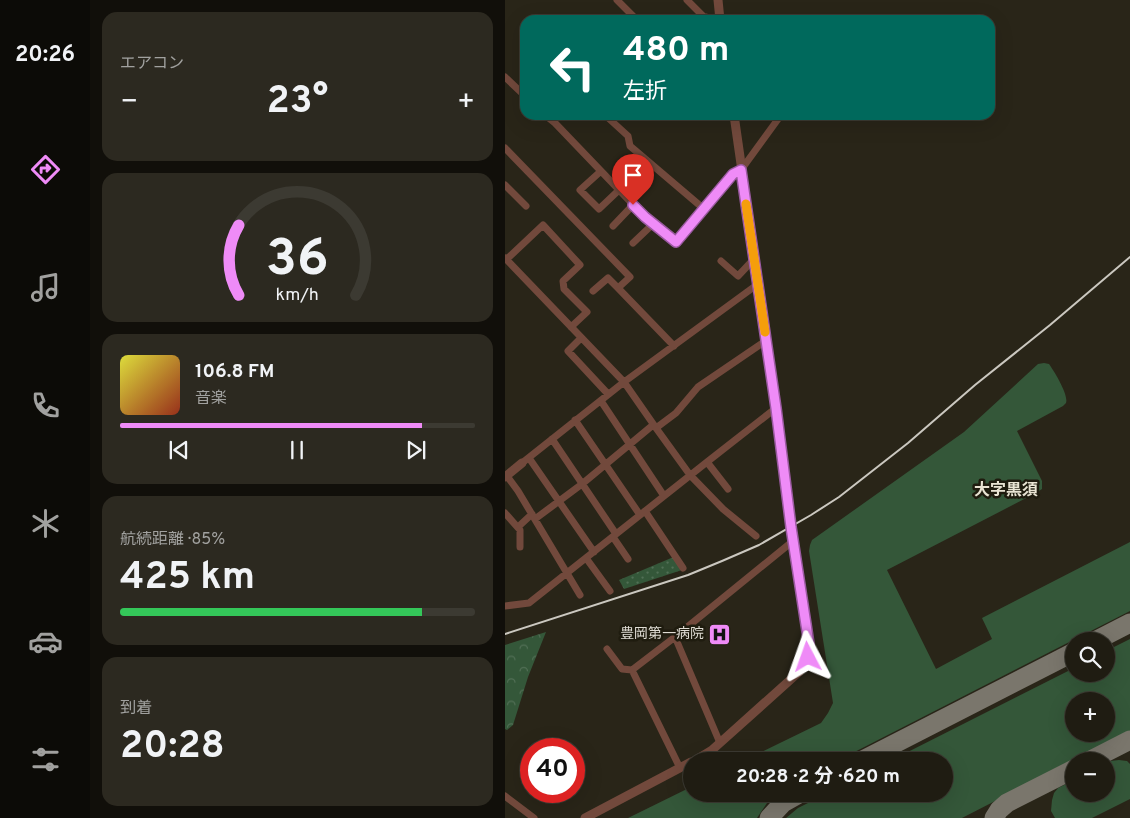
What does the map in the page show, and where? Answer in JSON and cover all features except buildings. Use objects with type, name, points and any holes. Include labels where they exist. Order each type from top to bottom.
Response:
[{"type":"street","points":[[617,0],[630,15]]},
{"type":"street","points":[[687,0],[702,15]]},
{"type":"street","points":[[718,0],[720,15]]},
{"type":"street","points":[[505,77],[520,91]]},
{"type":"street","points":[[551,120],[633,205],[676,242],[733,174],[741,170],[777,120]]},
{"type":"street","points":[[610,120],[627,136],[630,146],[704,209]]},
{"type":"street","points":[[709,752],[806,665],[809,644],[735,120]]},
{"type":"street","points":[[505,148],[630,277],[618,288]]},
{"type":"street","points":[[601,171],[580,190],[599,209],[619,190]]},
{"type":"street","points":[[505,185],[526,206]]},
{"type":"street","points":[[613,226],[633,205]]},
{"type":"street","points":[[571,327],[587,312],[564,289],[563,281],[580,265],[543,224],[506,258],[581,338],[624,382],[690,475],[723,509],[756,536]]},
{"type":"street","points":[[633,244],[653,224]]},
{"type":"street","points":[[721,261],[738,276],[755,259]]},
{"type":"street","points":[[593,292],[608,278],[674,346]]},
{"type":"street","points":[[580,595],[519,491],[506,476],[624,382],[758,284]]},
{"type":"street","points":[[581,338],[568,351],[609,394]]},
{"type":"street","points":[[518,527],[559,502],[630,445],[676,413],[698,387],[767,340]]},
{"type":"street","points":[[601,401],[664,496]]},
{"type":"street","points":[[505,606],[529,603],[776,408]]},
{"type":"street","points":[[575,420],[683,568]]},
{"type":"street","points":[[552,439],[628,559]]},
{"type":"street","points":[[525,461],[559,502],[594,552]]},
{"type":"street","points":[[707,462],[728,489]]},
{"type":"street","points":[[505,513],[520,530],[519,547]]},
{"type":"street","points":[[607,649],[622,669],[632,670],[793,541]]},
{"type":"street","points":[[586,558],[609,591]]},
{"type":"street","points":[[675,637],[720,743]]},
{"type":"street","points":[[632,670],[680,768]]},
{"type":"street","points":[[585,818],[683,766]]},
{"type":"street","points":[[505,796],[534,818]]},
{"type":"green space","points":[[1038,364],[1049,364],[1063,389],[1066,399],[1066,403],[1063,406],[1017,431],[1042,481],[1042,489],[887,570],[936,669],[992,639],[982,618],[1130,542],[1130,611],[1089,632],[1065,632],[1065,644],[855,752],[761,752],[821,723],[833,703],[809,551],[812,540],[964,432]]},
{"type":"green space","points":[[676,556],[685,569],[624,589],[619,580]]},
{"type":"green space","points":[[546,632],[528,677],[513,725],[507,730],[505,729],[505,645]]},
{"type":"green space","points":[[1130,639],[1129,732],[1115,739],[1115,692],[1065,692],[1065,742],[1110,742],[1090,752],[1065,752],[1065,765],[962,818],[786,818],[798,808],[810,802],[953,802],[953,752],[908,752],[1065,673],[1065,682],[1115,682],[1115,646]]},
{"type":"green space","points":[[1115,760],[1127,761],[1130,764],[1130,799],[1092,818],[1055,818],[1051,811],[1054,793],[1058,788],[1065,784],[1065,802],[1115,802]]},
{"type":"green space","points":[[683,791],[683,802],[768,802],[757,818],[628,818]]},
{"type":"taxiway","points":[[1112,632],[1130,623]]},
{"type":"taxiway","points":[[879,752],[1065,657]]},
{"type":"taxiway","points":[[1107,752],[1130,740]]},
{"type":"taxiway","points":[[994,818],[1007,803],[1065,774]]},
{"type":"taxiway","points":[[769,818],[785,802]]},
{"type":"railway","points":[[505,634],[688,575],[759,545],[811,515],[839,497],[908,443],[1130,257]]},
{"type":"slow traffic","points":[[746,204],[765,332]]},
{"type":"place","name":"豊岡第一病院","points":[[720,634]]},
{"type":"district","name":"大字黒須","points":[[1006,491]]},
{"type":"route","points":[[633,205],[676,242],[733,174],[741,170],[767,340],[791,527],[809,644],[808,657]]}]
